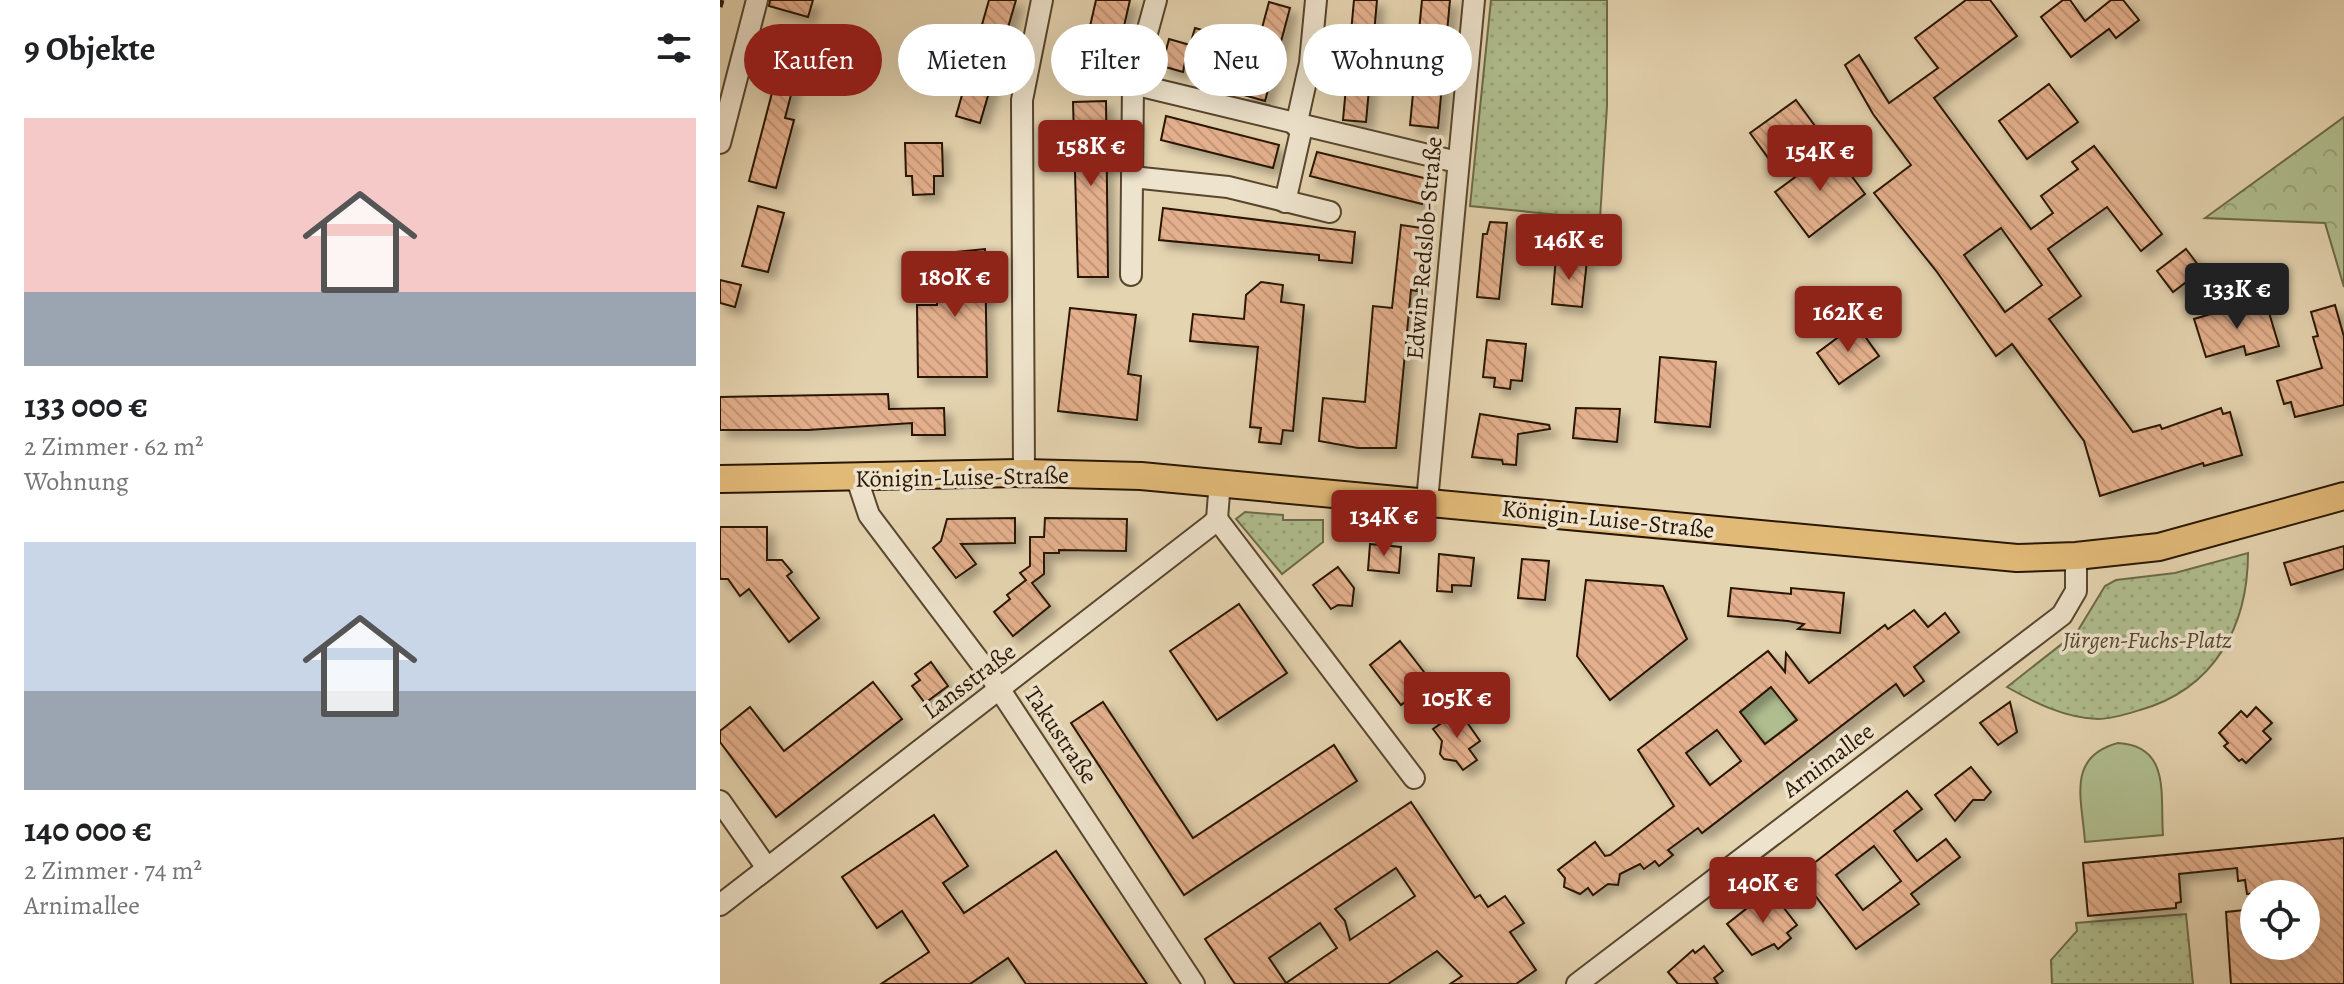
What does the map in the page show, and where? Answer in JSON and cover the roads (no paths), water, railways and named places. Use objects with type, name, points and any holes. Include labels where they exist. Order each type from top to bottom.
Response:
[{"type":"main road","name":"Königin-Luise-Straße","points":[[720,479],[857,479],[1024,473],[1220,481],[1957,553],[2076,556],[2171,545],[2344,496]]},
{"type":"street","points":[[720,143],[757,0]]},
{"type":"street","points":[[1024,473],[1022,100],[1042,0]]},
{"type":"street","points":[[1149,24],[1156,0]]},
{"type":"street","points":[[1285,202],[1310,63],[1316,0]]},
{"type":"street","name":"Edwin-Redslob-Straße","points":[[1427,501],[1474,0]]},
{"type":"street","points":[[1168,93],[1299,127],[1457,162]]},
{"type":"street","points":[[1131,275],[1133,96]]},
{"type":"street","points":[[1132,177],[1228,187],[1330,212]]},
{"type":"street","name":"Takustraße","points":[[857,479],[869,515],[1000,690],[1194,984]]},
{"type":"street","points":[[1220,481],[1217,519],[1414,778]]},
{"type":"street","name":"Lansstraße","points":[[720,905],[1217,519]]},
{"type":"street","name":"Arnimallee","points":[[1577,984],[2062,615],[2076,591],[2076,556]]},
{"type":"street","points":[[720,801],[767,868]]},
{"type":"railway","points":[[720,7],[722,0]]},
{"type":"park label","name":"Jürgen-Fuchs-Platz","points":[[2147,640]]}]
